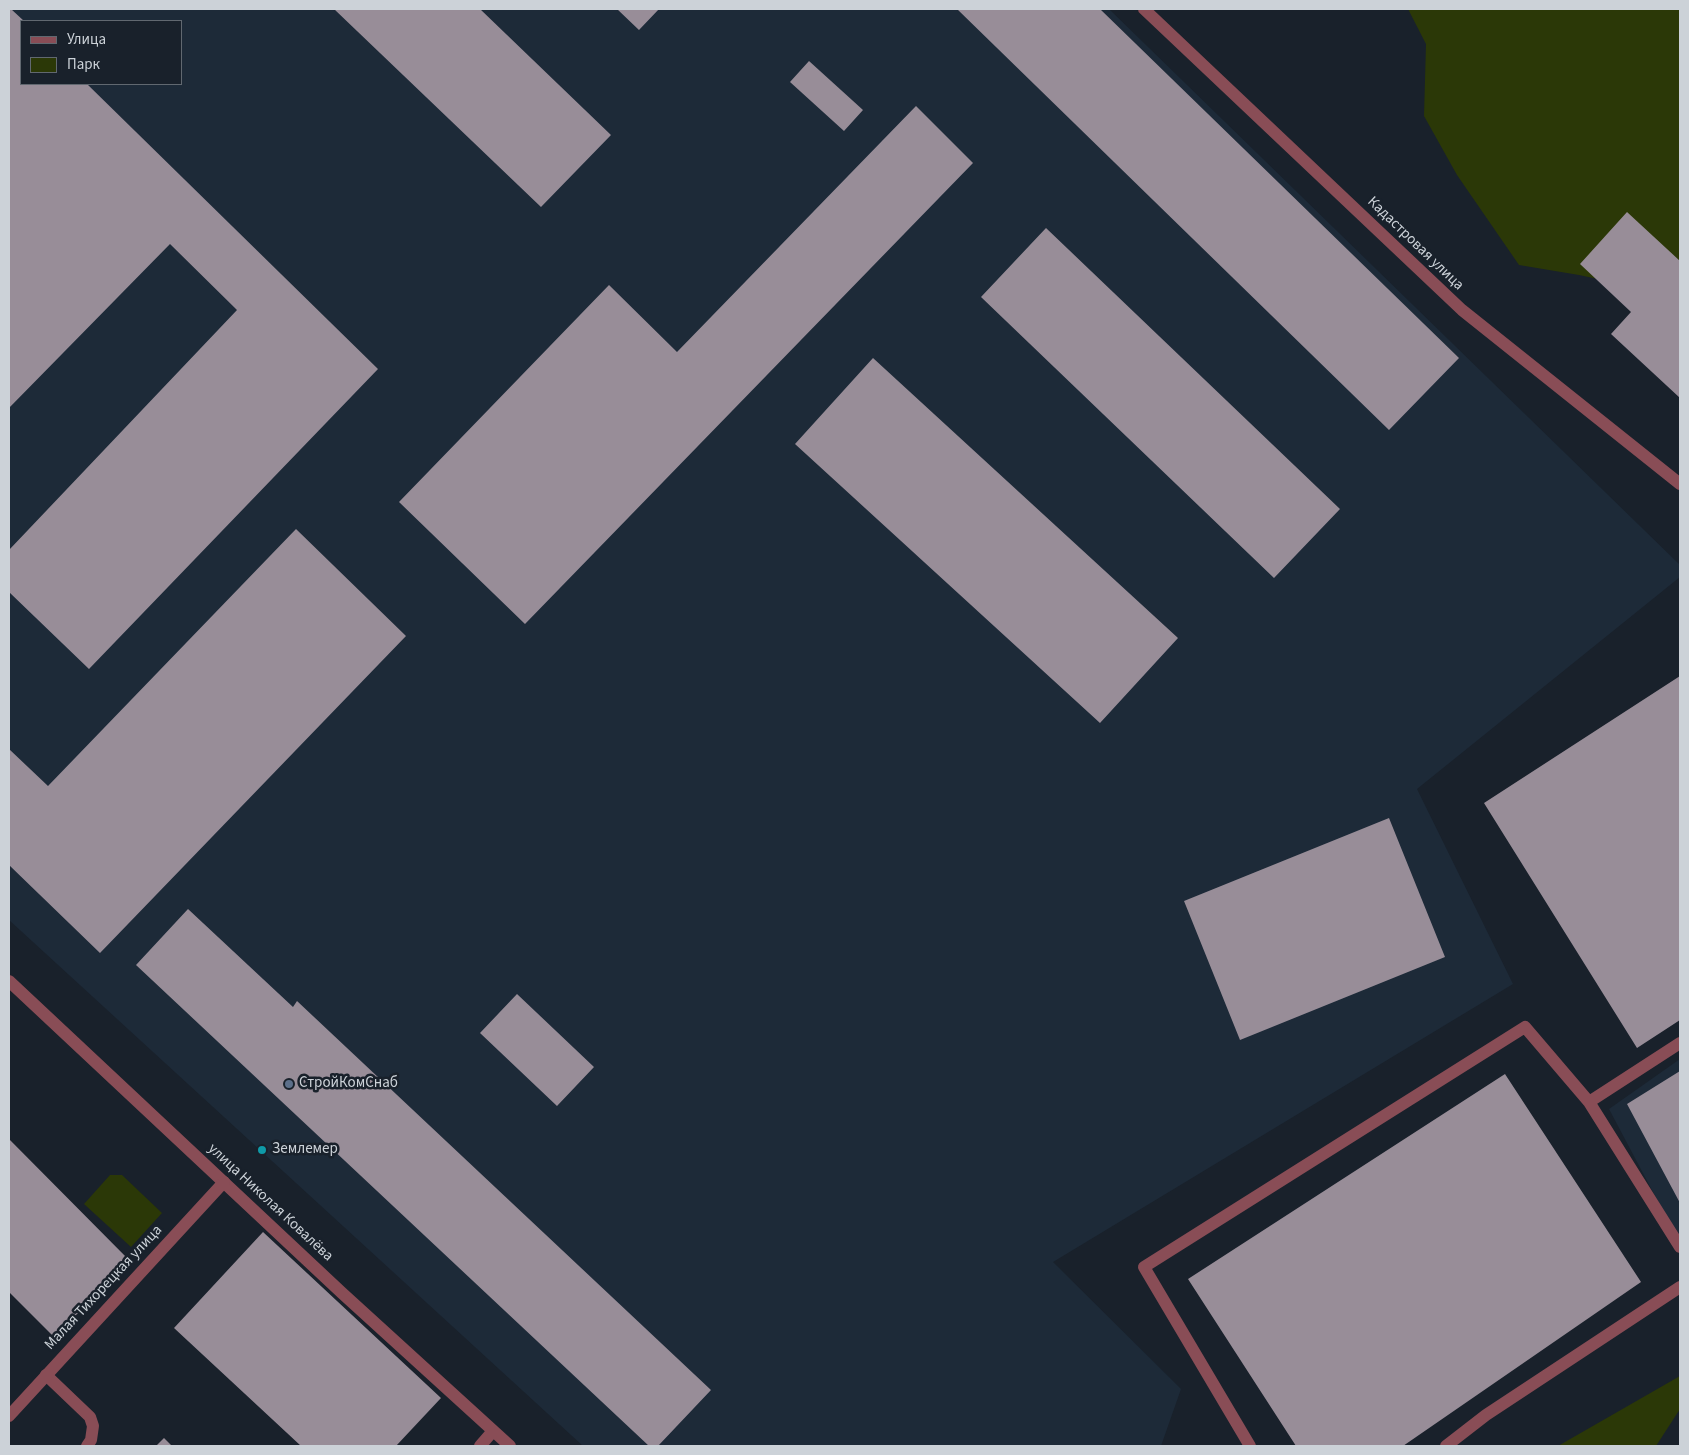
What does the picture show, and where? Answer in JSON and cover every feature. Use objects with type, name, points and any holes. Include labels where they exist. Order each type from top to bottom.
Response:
[{"type":"street","name":"Кадастровая улица","points":[[1144,9],[1462,310],[1680,484]]},
{"type":"street","name":"улица Николая Ковалёва","points":[[9,981],[510,1446]]},
{"type":"street","points":[[1250,1446],[1144,1267],[1525,1027],[1589,1102],[1679,1241]]},
{"type":"street","points":[[1589,1102],[1680,1043]]},
{"type":"street","name":"Малая Тихорецкая улица","points":[[9,1416],[224,1182]]},
{"type":"street","points":[[1446,1446],[1486,1415],[1680,1286]]},
{"type":"street","points":[[46,1375],[90,1417],[93,1426],[91,1440],[87,1446]]},
{"type":"street","points":[[480,1446],[493,1431]]},
{"type":"shaded area","points":[[9,9],[1109,9],[1680,565],[1680,577],[1417,789],[1513,984],[1053,1262],[1181,1389],[1161,1446],[583,1446],[9,920]]},
{"type":"shaded area","points":[[1680,1059],[1680,1243],[1609,1109]]},
{"type":"green space","points":[[1408,9],[1680,9],[1680,283],[1645,289],[1519,265],[1457,175],[1424,116],[1426,44]]},
{"type":"green space","points":[[110,1175],[122,1175],[162,1213],[131,1247],[84,1204]]},
{"type":"green space","points":[[1680,1376],[1680,1409],[1656,1446],[1558,1446]]},
{"type":"building","points":[[9,9],[11,9],[23,20],[20,20],[20,85],[88,85],[378,369],[89,669],[9,592],[9,550],[237,310],[170,244],[9,408]]},
{"type":"building","points":[[334,9],[480,9],[611,135],[541,207]]},
{"type":"building","points":[[617,9],[659,9],[639,30]]},
{"type":"building","points":[[957,9],[1100,9],[1459,358],[1389,430]]},
{"type":"building","points":[[809,61],[863,110],[844,131],[790,82]]},
{"type":"building","points":[[916,106],[973,163],[525,624],[399,502],[609,285],[677,352]]},
{"type":"building","points":[[1627,212],[1680,261],[1680,398],[1611,334],[1631,312],[1580,264]]},
{"type":"building","points":[[1046,228],[1340,509],[1274,578],[981,297]]},
{"type":"building","points":[[873,358],[1178,638],[1100,723],[795,444]]},
{"type":"building","points":[[296,529],[406,636],[100,953],[9,865],[9,749],[48,786]]},
{"type":"building","points":[[1680,676],[1680,1020],[1637,1048],[1484,803]]},
{"type":"building","points":[[1389,818],[1445,957],[1240,1040],[1184,901]]},
{"type":"building","points":[[188,909],[293,1007],[297,1001],[711,1390],[658,1446],[649,1446],[136,965]]},
{"type":"building","points":[[517,994],[594,1067],[557,1106],[480,1033]]},
{"type":"building","points":[[1680,1071],[1680,1203],[1627,1104]]},
{"type":"building","points":[[1505,1074],[1641,1282],[1403,1446],[1296,1446],[1188,1279]]},
{"type":"building","points":[[9,1139],[130,1261],[54,1337],[9,1292]]},
{"type":"building","points":[[263,1232],[441,1398],[396,1446],[301,1446],[174,1328]]},
{"type":"building","points":[[164,1438],[172,1446],[156,1446]]},
{"type":"place","name":"СтройКомСнаб","points":[[289,1084]]},
{"type":"place","name":"Землемер","points":[[262,1150]]}]
